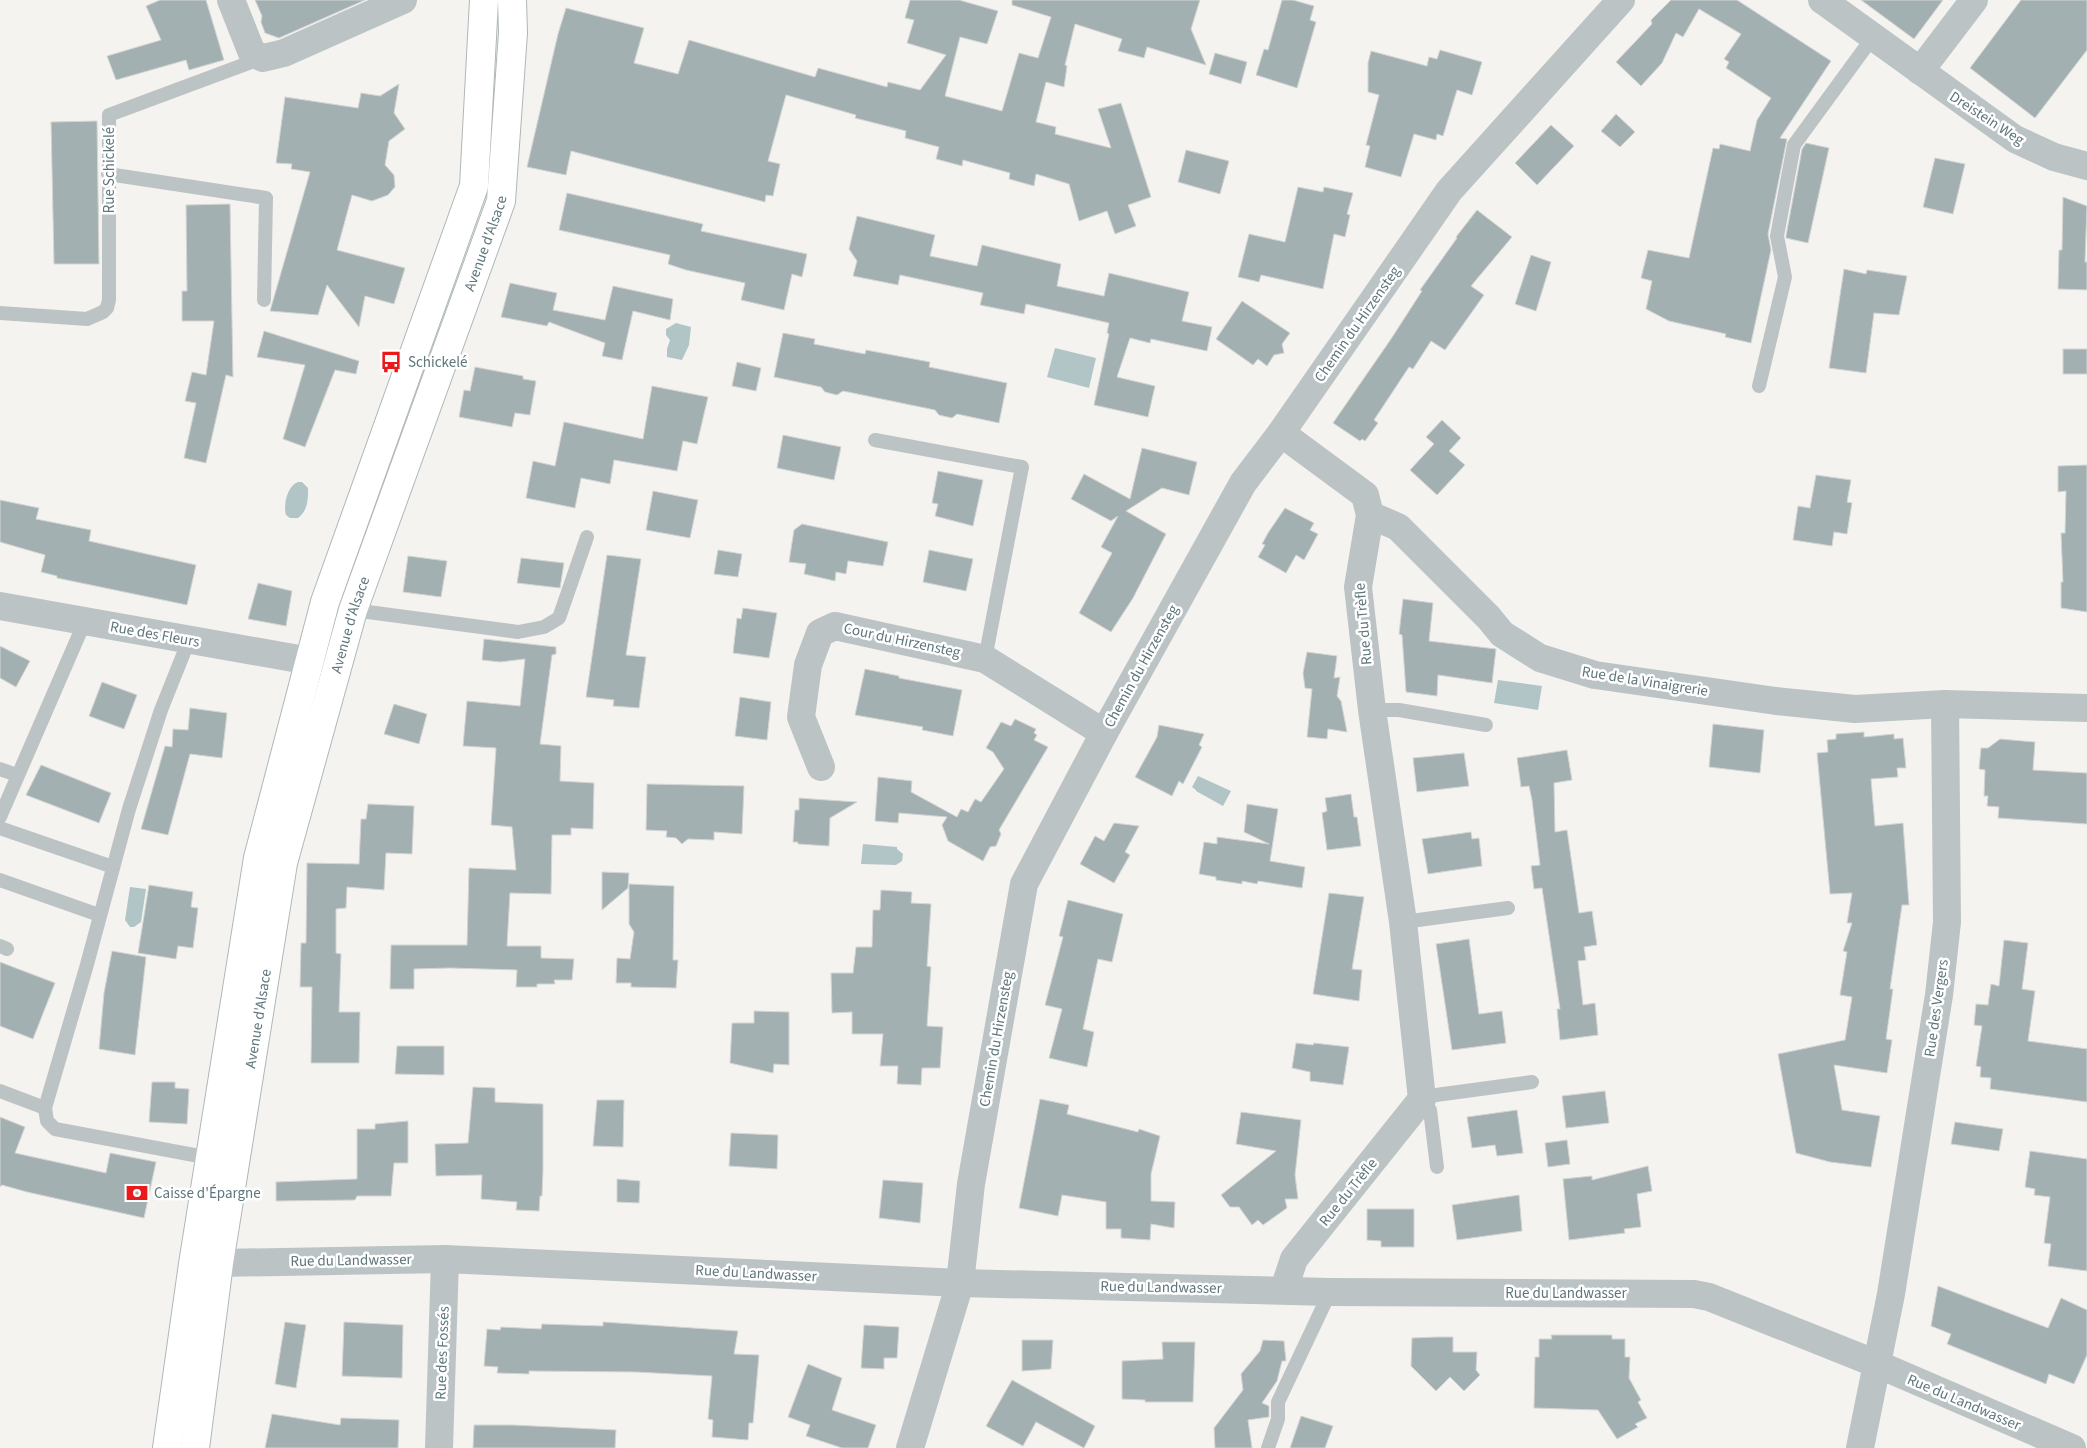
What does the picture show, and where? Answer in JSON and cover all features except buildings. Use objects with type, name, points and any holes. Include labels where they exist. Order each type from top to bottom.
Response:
[{"type":"main road","name":"Avenue d'Alsace","points":[[195,1448],[210,1158],[258,858],[325,602],[474,186],[484,0]]},
{"type":"main road","name":"Avenue d'Alsace","points":[[167,1448],[206,1263],[283,863],[353,610],[501,201],[512,49],[512,0]]},
{"type":"street","points":[[231,0],[252,53],[263,58]]},
{"type":"street","name":"Rue Schickelé","points":[[263,58],[284,53],[403,0]]},
{"type":"street","name":"Chemin du Hirzensteg","points":[[910,1448],[960,1283],[971,1184],[1024,884],[1104,733],[1243,483],[1281,433],[1449,191],[1621,0]]},
{"type":"street","name":"Dreistein Weg","points":[[1822,0],[2015,139],[2054,157],[2087,166]]},
{"type":"street","points":[[1920,71],[1974,0]]},
{"type":"street","points":[[1281,433],[1365,495],[1370,515]]},
{"type":"street","name":"Rue de la Vinaigrerie","points":[[1370,515],[1398,527],[1502,634],[1540,658],[1587,673],[1767,699],[1855,709],[1945,704]]},
{"type":"street","name":"Rue du Trèfle","points":[[1284,1289],[1294,1259],[1422,1099],[1403,922],[1372,710],[1358,587],[1370,515]]},
{"type":"street","name":"Rue des Fleurs","points":[[0,606],[310,661]]},
{"type":"street","name":"Cour du Hirzensteg","points":[[821,767],[801,717],[808,665],[820,633],[835,626],[984,658],[1104,733]]},
{"type":"street","points":[[1945,704],[2087,708]]},
{"type":"street","name":"Rue des Vergers","points":[[1860,1448],[1891,1294],[1942,968],[1947,922],[1945,704]]},
{"type":"street","name":"Rue du Landwasser","points":[[206,1263],[445,1259],[960,1283],[1284,1289],[1330,1292],[1694,1294],[1709,1297],[1876,1364],[2072,1448]]},
{"type":"street","name":"Rue des Fossés","points":[[438,1448],[445,1259]]},
{"type":"lane","points":[[1759,386],[1785,277],[1777,236],[1794,145],[1873,37]]},
{"type":"lane","name":"Rue Schickelé","points":[[0,313],[87,319],[97,316],[107,308],[109,300],[109,115],[263,58]]},
{"type":"lane","points":[[108,174],[266,198],[264,300]]},
{"type":"lane","points":[[876,440],[1022,467],[984,658]]},
{"type":"lane","points":[[353,610],[518,632],[544,627],[559,618],[587,537]]},
{"type":"lane","points":[[0,817],[85,622]]},
{"type":"lane","points":[[188,640],[161,710],[113,867],[45,1108],[47,1121],[55,1129],[210,1158]]},
{"type":"lane","points":[[1372,710],[1399,710],[1486,725]]},
{"type":"lane","points":[[0,769],[17,775]]},
{"type":"lane","points":[[0,828],[113,867]]},
{"type":"lane","points":[[0,880],[100,915]]},
{"type":"lane","points":[[1403,922],[1508,908]]},
{"type":"lane","points":[[1422,1099],[1436,1095],[1532,1082]]},
{"type":"lane","points":[[0,1091],[45,1108]]},
{"type":"lane","name":"Rue du Trèfle","points":[[1422,1099],[1430,1110],[1437,1167]]},
{"type":"lane","points":[[1268,1448],[1278,1419],[1278,1402],[1330,1292]]},
{"type":"shaded area","points":[[676,323],[691,327],[689,345],[682,360],[667,357],[670,340],[666,335],[666,329]]},
{"type":"shaded area","points":[[1055,348],[1096,358],[1089,388],[1047,377]]},
{"type":"shaded area","points":[[298,482],[302,482],[308,488],[307,504],[304,512],[298,518],[290,518],[286,515],[285,511],[286,501],[291,487]]},
{"type":"shaded area","points":[[1498,680],[1542,686],[1538,710],[1494,703]]},
{"type":"shaded area","points":[[1198,776],[1231,791],[1223,806],[1192,787]]},
{"type":"shaded area","points":[[863,844],[897,847],[903,854],[902,861],[896,865],[861,864]]},
{"type":"shaded area","points":[[130,887],[146,889],[141,922],[134,927],[130,927],[125,920]]},
{"type":"place","name":"Schickelé","points":[[391,362]]},
{"type":"place","name":"Caisse d'Épargne","points":[[137,1193]]}]
